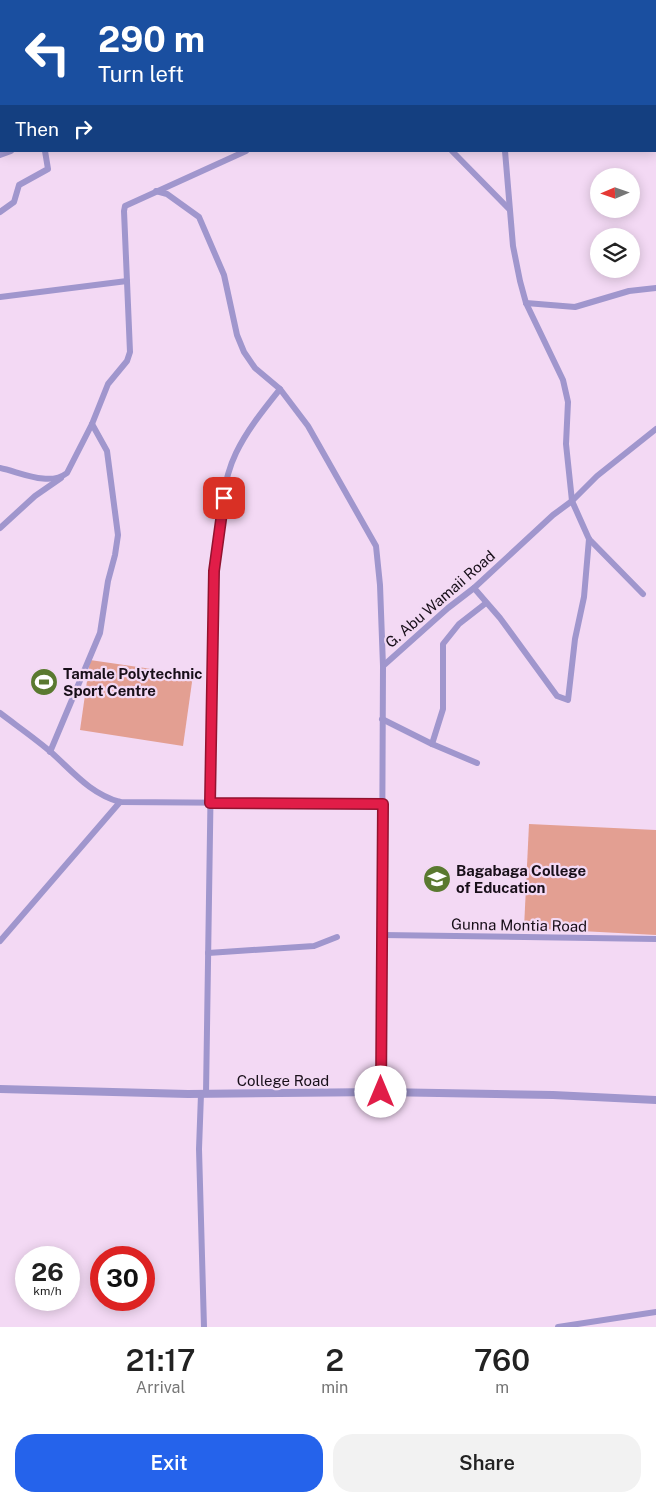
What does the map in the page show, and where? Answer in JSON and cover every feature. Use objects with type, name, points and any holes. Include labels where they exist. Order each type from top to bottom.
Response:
[{"type":"street","points":[[0,212],[14,202],[19,185],[48,169],[45,152]]},
{"type":"street","points":[[0,528],[34,496],[67,473],[92,424],[108,384],[127,361],[130,352],[125,206],[244,152]]},
{"type":"street","points":[[453,152],[509,209]]},
{"type":"street","points":[[505,152],[513,246],[526,303],[563,380],[568,402],[566,444],[572,501],[588,539],[643,594]]},
{"type":"street","points":[[156,191],[167,194],[199,217],[224,274],[238,335],[244,352],[255,368],[280,389],[308,426],[376,546],[380,585],[383,666]]},
{"type":"street","points":[[0,297],[128,280]]},
{"type":"street","points":[[526,303],[575,307],[628,291],[656,288]]},
{"type":"street","points":[[204,1327],[200,1149],[204,1094],[208,953],[214,571],[221,513],[230,470],[236,453],[280,389]]},
{"type":"street","points":[[50,752],[100,633],[108,581],[117,542],[107,451],[92,424]]},
{"type":"street","name":"G. Abu Wamaii Road","points":[[381,1092],[383,666],[448,608],[474,588],[553,515],[572,501],[597,476],[656,429]]},
{"type":"street","points":[[0,468],[38,478],[62,477]]},
{"type":"street","points":[[474,588],[558,696],[568,700],[584,597],[588,539]]},
{"type":"street","points":[[432,744],[443,709],[443,644],[459,624],[486,602]]},
{"type":"street","points":[[0,713],[50,752],[88,787],[105,798],[120,802],[383,804]]},
{"type":"street","points":[[382,718],[432,744],[477,763]]},
{"type":"street","points":[[0,941],[120,802]]},
{"type":"street","name":"Gunna Montia Road","points":[[382,935],[656,939]]},
{"type":"street","points":[[208,953],[314,946],[337,937]]},
{"type":"street","name":"College Road","points":[[0,1089],[204,1094],[381,1092],[553,1095],[656,1100]]},
{"type":"street","points":[[558,1327],[596,1324],[656,1312]]},
{"type":"shaded area","points":[[90,660],[193,675],[183,746],[80,730]]},
{"type":"shaded area","points":[[529,824],[656,830],[656,935],[524,928]]},
{"type":"place","name":"Tamale Polytechnic Sport Centre","points":[[44,682]]},
{"type":"place","name":"Bagabaga College of Education","points":[[437,879]]},
{"type":"route","points":[[224,498],[214,571],[210,803],[383,804],[381,1092]]}]
